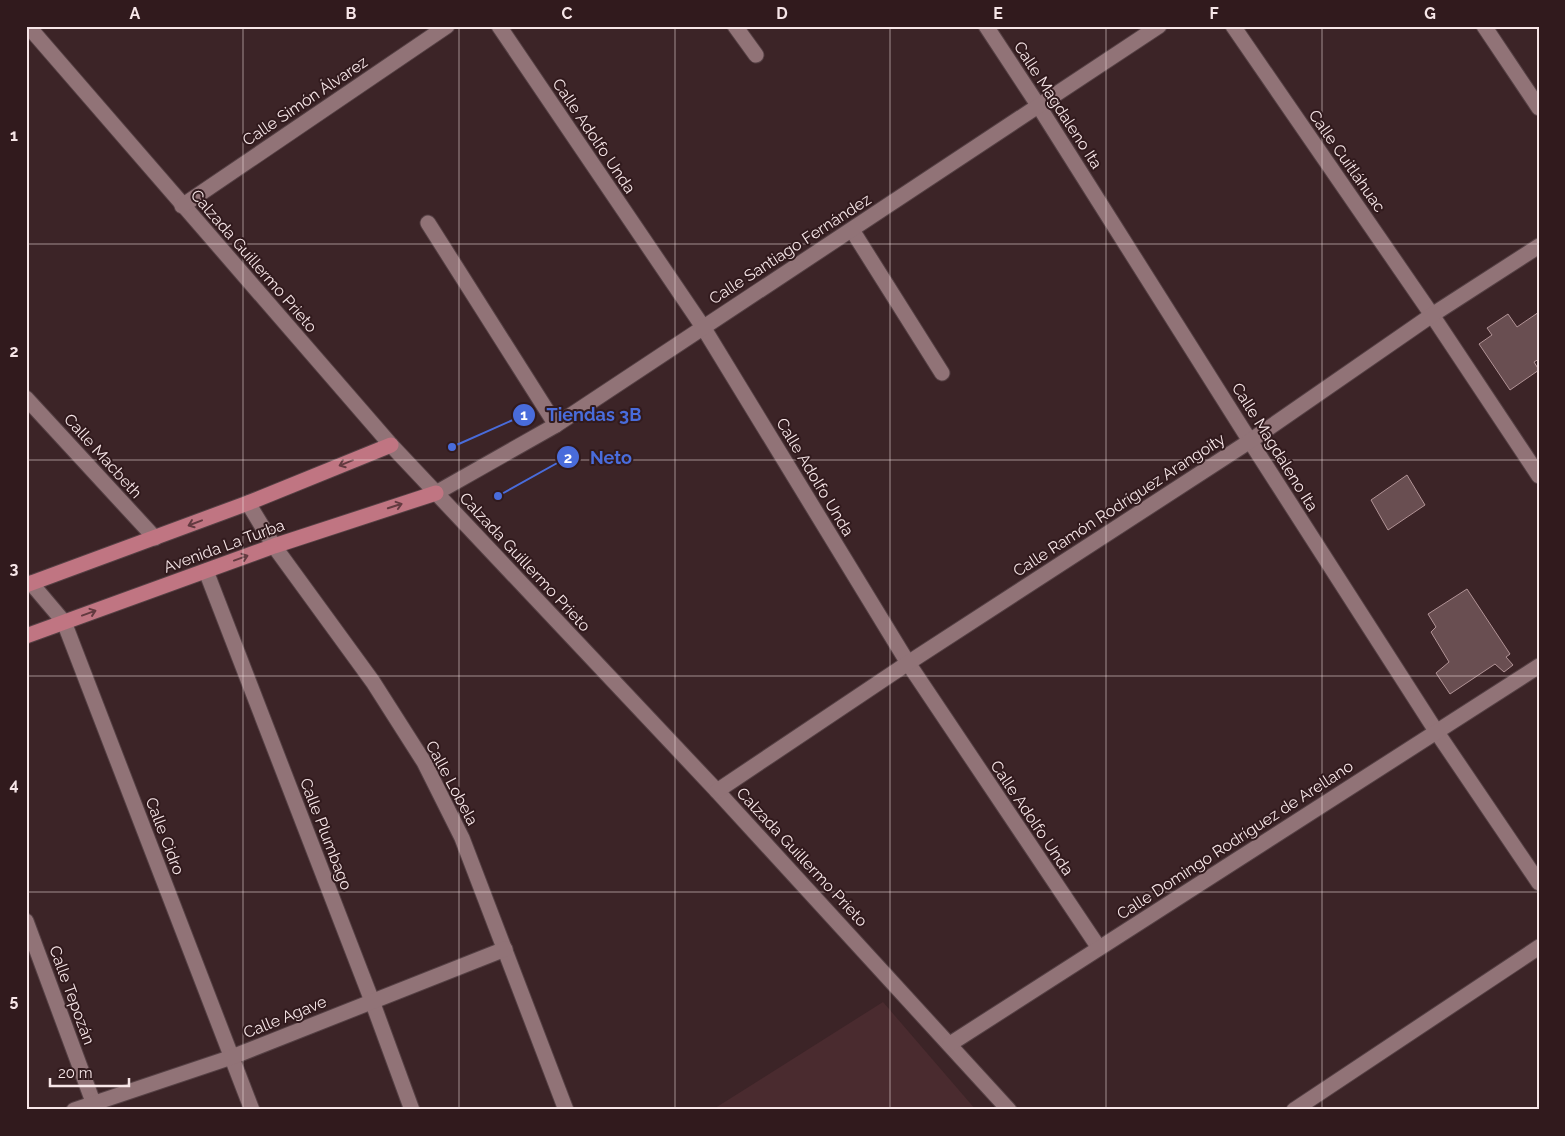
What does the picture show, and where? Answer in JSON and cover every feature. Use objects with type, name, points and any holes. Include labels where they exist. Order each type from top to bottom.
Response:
[{"type":"main road","name":"Avenida La Turba","points":[[29,584],[248,503],[392,444]]},
{"type":"main road","name":"Avenida La Turba","points":[[26,636],[274,546],[436,492]]},
{"type":"street","name":"Calzada Guillermo Prieto","points":[[28,26],[182,206],[392,444],[717,791],[1009,1110]]},
{"type":"street","name":"Calle Simón Álvarez","points":[[182,206],[447,26]]},
{"type":"street","name":"Calle Adolfo Unda","points":[[499,26],[703,327],[908,663],[1099,948]]},
{"type":"street","points":[[735,26],[756,55]]},
{"type":"street","name":"Calle Magdaleno Ita","points":[[986,26],[1436,731],[1539,883]]},
{"type":"street","name":"Calle Santiago Fernández","points":[[436,492],[556,425],[1159,26]]},
{"type":"street","name":"Calle Cuitláhuac","points":[[1233,26],[1432,315],[1539,476]]},
{"type":"street","points":[[1484,26],[1539,108]]},
{"type":"street","points":[[428,223],[556,425]]},
{"type":"street","points":[[852,230],[942,373]]},
{"type":"street","name":"Calle Ramón Rodríguez Arangoity","points":[[717,791],[908,663],[1250,441],[1432,315],[1539,246]]},
{"type":"street","name":"Calle Macbeth","points":[[26,398],[155,538]]},
{"type":"street","name":"Calle Lobela","points":[[248,503],[274,546],[373,682],[424,762],[462,838],[566,1110]]},
{"type":"street","name":"Calle Plumbago","points":[[206,571],[372,1001],[412,1110]]},
{"type":"street","name":"Calle Cidro","points":[[29,584],[64,622],[252,1110]]},
{"type":"street","name":"Calle Domingo Rodríguez de Arellano","points":[[950,1044],[1539,666]]},
{"type":"street","name":"Calle Tepozán","points":[[26,921],[95,1106]]},
{"type":"street","points":[[1294,1110],[1539,947]]},
{"type":"street","name":"Calle Agave","points":[[74,1110],[95,1106],[232,1056],[505,949]]},
{"type":"shaded area","points":[[883,1002],[976,1110],[712,1110]]},
{"type":"building","points":[[1539,312],[1539,359],[1534,362],[1539,370],[1510,390],[1479,344],[1492,335],[1487,328],[1508,314],[1517,327]]},
{"type":"building","points":[[1407,475],[1425,505],[1388,530],[1371,500]]},
{"type":"building","points":[[1467,589],[1510,654],[1506,657],[1513,665],[1504,672],[1495,664],[1450,694],[1436,673],[1449,662],[1431,632],[1436,627],[1428,614]]},
{"type":"place","name":"Tiendas 3B","points":[[452,447]]},
{"type":"place","name":"Neto","points":[[498,496]]}]
